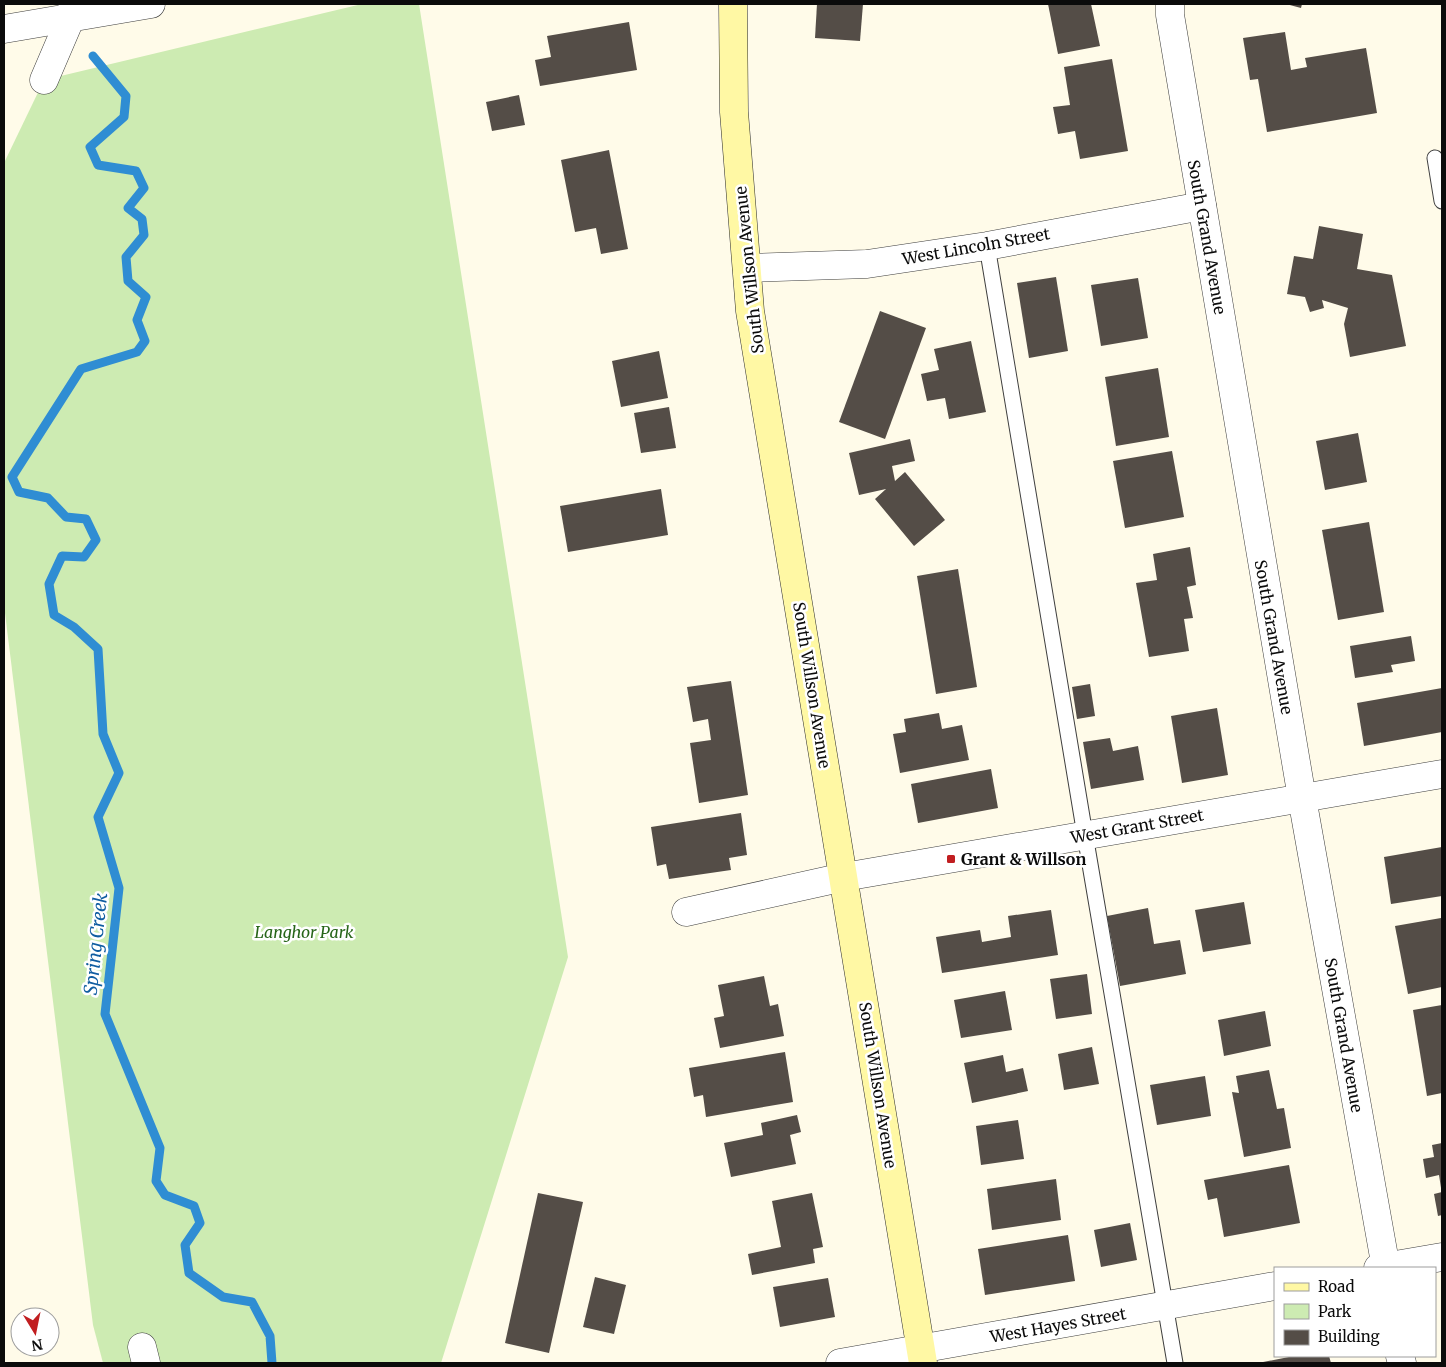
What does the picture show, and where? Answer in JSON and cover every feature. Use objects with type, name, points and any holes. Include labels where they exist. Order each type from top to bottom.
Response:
[{"type":"main road","name":"South Willson Avenue","points":[[733,4],[734,112],[750,311],[922,1356]]},
{"type":"street","points":[[4,28],[72,10],[151,4]]},
{"type":"street","name":"South Grand Avenue","points":[[1170,4],[1202,206],[1383,1267]]},
{"type":"street","points":[[44,80],[72,10]]},
{"type":"street","name":"West Lincoln Street","points":[[747,268],[866,264],[987,246],[1202,206]]},
{"type":"street","name":"West Grant Street","points":[[686,912],[844,878],[1442,774]]},
{"type":"street","points":[[1388,1267],[1442,1256]]},
{"type":"street","name":"West Hayes Street","points":[[840,1363],[922,1356],[1166,1306],[1274,1286]]},
{"type":"lane","points":[[1435,158],[1442,201]]},
{"type":"lane","points":[[987,246],[1084,835],[1175,1363]]},
{"type":"green space","name":"Langhor Park","points":[[362,4],[419,4],[568,957],[441,1363],[103,1363],[93,1325],[4,605],[4,163],[44,80]]},
{"type":"building","points":[[817,4],[863,4],[860,41],[815,38]]},
{"type":"building","points":[[1048,4],[1091,4],[1100,46],[1058,54]]},
{"type":"building","points":[[1286,4],[1302,4],[1301,8]]},
{"type":"building","points":[[629,22],[637,70],[540,86],[535,60],[551,57],[547,36]]},
{"type":"building","points":[[1285,32],[1291,70],[1307,67],[1305,58],[1366,48],[1377,113],[1267,132],[1258,79],[1250,80],[1243,38]]},
{"type":"building","points":[[1112,59],[1128,151],[1080,159],[1075,131],[1058,134],[1053,107],[1070,105],[1064,67]]},
{"type":"building","points":[[519,95],[525,125],[492,131],[486,102]]},
{"type":"building","points":[[609,150],[628,249],[601,254],[596,228],[575,232],[561,160]]},
{"type":"building","points":[[1319,226],[1363,234],[1357,269],[1392,275],[1406,346],[1350,357],[1344,324],[1348,308],[1322,300],[1324,308],[1310,312],[1305,297],[1287,294],[1294,256],[1313,259]]},
{"type":"building","points":[[1056,277],[1068,351],[1029,358],[1017,283]]},
{"type":"building","points":[[1138,278],[1148,338],[1101,346],[1091,285]]},
{"type":"building","points":[[880,311],[926,328],[885,439],[839,422]]},
{"type":"building","points":[[971,341],[986,412],[949,419],[945,398],[927,401],[921,374],[939,370],[934,349]]},
{"type":"building","points":[[659,351],[668,398],[621,407],[612,361]]},
{"type":"building","points":[[1158,368],[1169,437],[1116,446],[1105,377]]},
{"type":"building","points":[[669,407],[676,448],[641,453],[634,413]]},
{"type":"building","points":[[1358,433],[1367,482],[1325,490],[1316,441]]},
{"type":"building","points":[[910,439],[915,461],[892,466],[895,481],[905,472],[945,520],[914,546],[875,499],[886,489],[859,495],[849,453]]},
{"type":"building","points":[[1172,451],[1184,517],[1125,528],[1113,461]]},
{"type":"building","points":[[661,489],[668,535],[568,552],[560,506]]},
{"type":"building","points":[[1369,522],[1384,612],[1338,620],[1322,530]]},
{"type":"building","points":[[1190,547],[1196,585],[1187,587],[1193,618],[1184,619],[1189,651],[1149,657],[1136,583],[1157,580],[1153,554]]},
{"type":"building","points":[[958,569],[977,687],[936,694],[917,576]]},
{"type":"building","points":[[1411,636],[1415,661],[1391,665],[1393,672],[1355,678],[1350,646]]},
{"type":"building","points":[[731,681],[748,795],[699,803],[690,743],[711,740],[708,719],[693,722],[687,687]]},
{"type":"building","points":[[1090,684],[1095,716],[1077,719],[1072,687]]},
{"type":"building","points":[[1442,688],[1442,732],[1364,746],[1357,703]]},
{"type":"building","points":[[1217,708],[1228,775],[1182,783],[1171,716]]},
{"type":"building","points":[[939,713],[942,729],[962,725],[969,760],[900,773],[893,734],[906,732],[904,719]]},
{"type":"building","points":[[1110,738],[1113,751],[1138,746],[1144,780],[1091,789],[1083,742]]},
{"type":"building","points":[[991,769],[998,808],[918,823],[911,784]]},
{"type":"building","points":[[741,813],[747,855],[729,858],[731,870],[669,879],[666,864],[657,866],[651,827]]},
{"type":"building","points":[[1442,847],[1442,896],[1391,904],[1384,857]]},
{"type":"building","points":[[1244,902],[1251,944],[1203,952],[1195,910]]},
{"type":"building","points":[[1148,908],[1154,944],[1180,940],[1186,974],[1120,986],[1107,916]]},
{"type":"building","points":[[1051,910],[1058,955],[942,973],[936,937],[980,930],[982,942],[1011,937],[1008,916]]},
{"type":"building","points":[[1441,918],[1442,987],[1408,994],[1395,926]]},
{"type":"building","points":[[1087,974],[1092,1014],[1056,1019],[1050,979]]},
{"type":"building","points":[[764,976],[770,1006],[778,1004],[784,1036],[720,1048],[714,1018],[724,1016],[718,985]]},
{"type":"building","points":[[1005,991],[1012,1030],[961,1038],[954,1000]]},
{"type":"building","points":[[1442,1005],[1442,1093],[1427,1096],[1413,1010]]},
{"type":"building","points":[[1265,1011],[1271,1046],[1224,1056],[1218,1020]]},
{"type":"building","points":[[1092,1047],[1099,1084],[1064,1090],[1058,1054]]},
{"type":"building","points":[[785,1052],[793,1102],[706,1117],[703,1095],[694,1097],[689,1068]]},
{"type":"building","points":[[1003,1055],[1006,1072],[1023,1068],[1028,1091],[972,1103],[964,1063]]},
{"type":"building","points":[[1269,1070],[1277,1109],[1284,1108],[1291,1148],[1244,1157],[1232,1092],[1239,1093],[1236,1076]]},
{"type":"building","points":[[1205,1076],[1211,1116],[1157,1125],[1150,1085]]},
{"type":"building","points":[[797,1115],[801,1132],[790,1135],[796,1164],[731,1177],[724,1143],[763,1135],[761,1123]]},
{"type":"building","points":[[1018,1120],[1024,1159],[981,1165],[976,1126]]},
{"type":"building","points":[[1442,1143],[1441,1188],[1439,1175],[1426,1178],[1423,1159],[1434,1157],[1432,1145]]},
{"type":"building","points":[[1289,1165],[1300,1223],[1224,1237],[1217,1198],[1208,1200],[1204,1180]]},
{"type":"building","points":[[1056,1179],[1061,1220],[992,1230],[987,1189]]},
{"type":"building","points":[[1442,1192],[1442,1215],[1438,1216],[1434,1194]]},
{"type":"building","points":[[538,1193],[583,1202],[549,1353],[505,1343]]},
{"type":"building","points":[[812,1193],[823,1247],[813,1249],[815,1263],[752,1275],[748,1254],[781,1247],[772,1201]]},
{"type":"building","points":[[1130,1223],[1137,1260],[1101,1267],[1094,1230]]},
{"type":"building","points":[[1068,1235],[1075,1281],[985,1295],[978,1249]]},
{"type":"building","points":[[595,1277],[626,1285],[614,1334],[583,1327]]},
{"type":"building","points":[[828,1278],[835,1317],[780,1327],[773,1287]]},
{"type":"building","points":[[1289,1357],[1329,1357],[1331,1363],[1258,1363]]},
{"type":"waterway","name":"Spring Creek","points":[[93,56],[126,96],[124,117],[90,147],[98,165],[136,171],[144,188],[128,208],[142,219],[144,235],[126,257],[128,281],[146,297],[137,320],[145,341],[137,352],[81,369],[12,477],[19,492],[48,498],[66,517],[86,519],[96,540],[84,557],[62,556],[49,584],[54,615],[74,627],[98,649],[103,734],[119,773],[98,817],[119,888],[105,1014],[160,1148],[156,1181],[165,1195],[194,1206],[200,1223],[185,1245],[189,1273],[223,1297],[252,1302],[270,1336],[272,1363]]},
{"type":"place","name":"Grant & Willson","points":[[951,859]]}]
